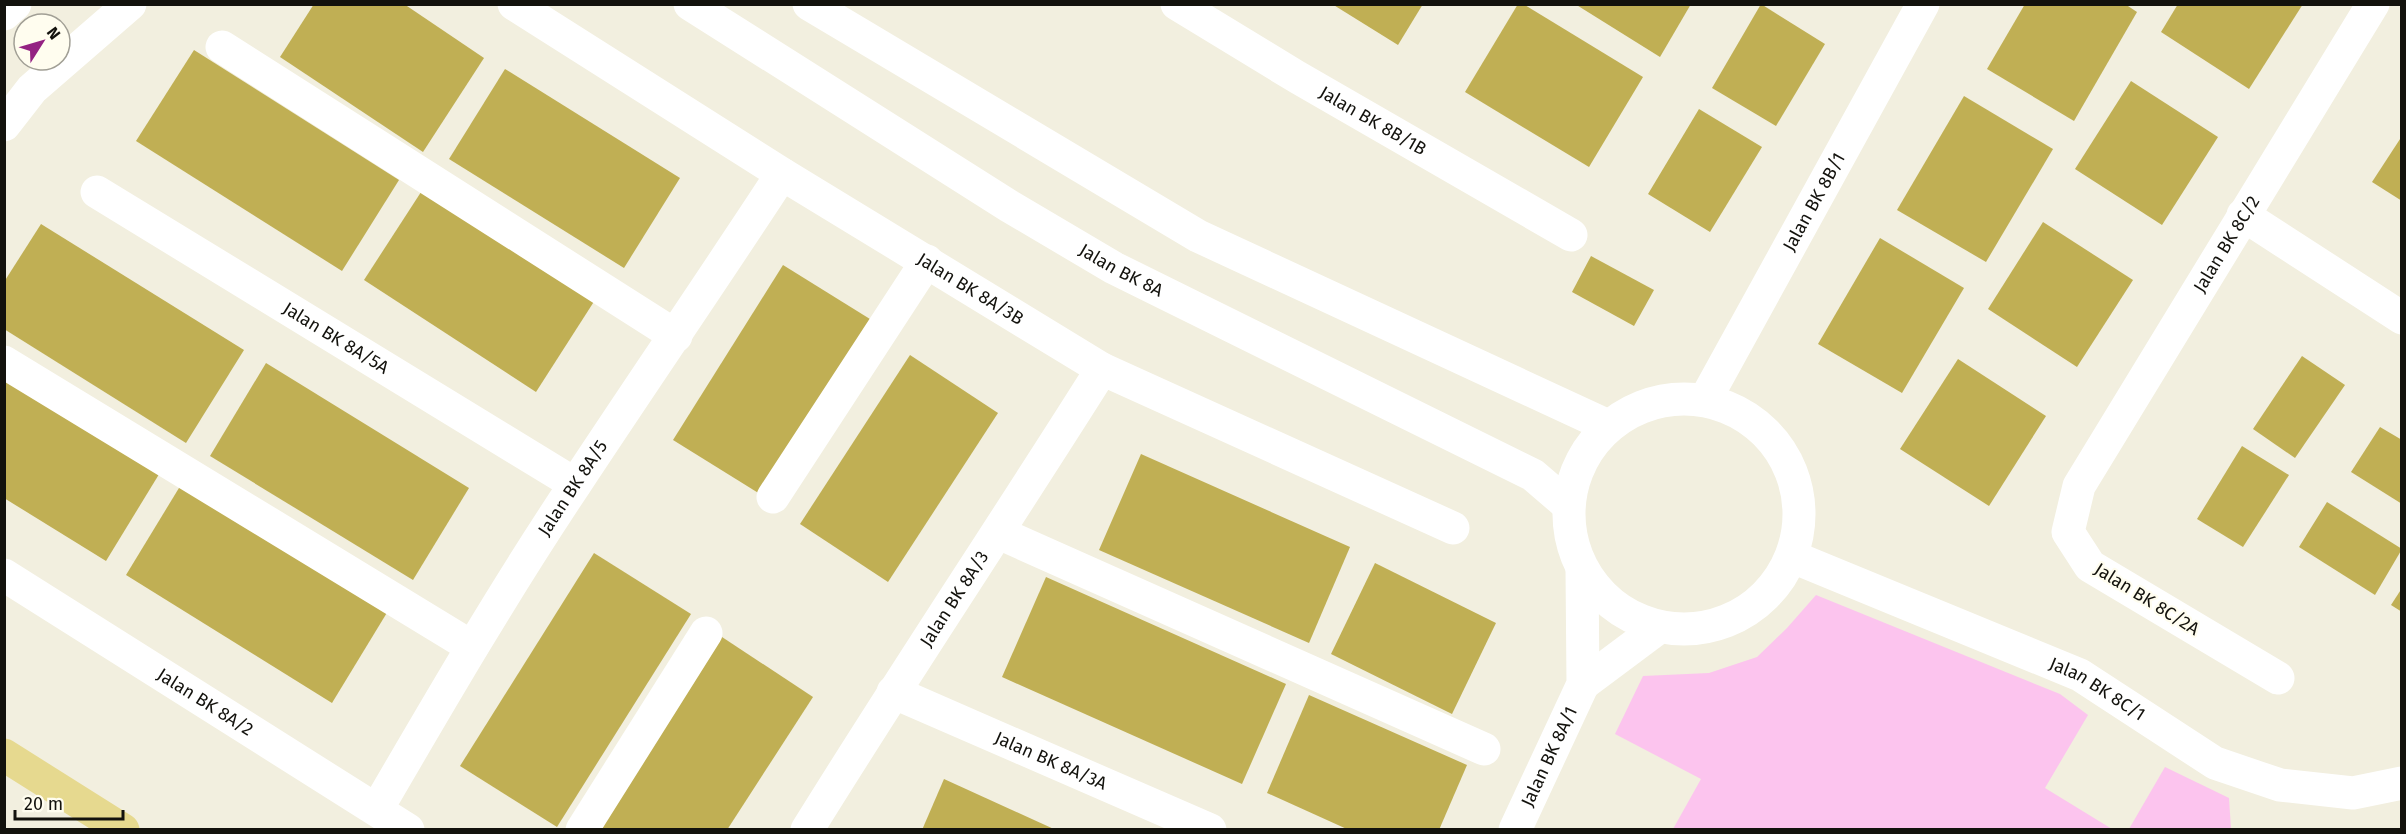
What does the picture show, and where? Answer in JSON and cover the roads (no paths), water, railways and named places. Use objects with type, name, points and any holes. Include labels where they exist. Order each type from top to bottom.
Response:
[{"type":"main road","points":[[4,755],[119,828]]},
{"type":"street","points":[[4,14],[15,4]]},
{"type":"street","points":[[4,125],[32,89],[130,4]]},
{"type":"street","name":"Jalan BK 8A/3B","points":[[514,4],[782,174],[1102,369],[1453,528]]},
{"type":"street","name":"Jalan BK 8A","points":[[690,4],[1009,206],[1114,268],[1533,475],[1568,505]]},
{"type":"street","points":[[809,4],[1198,236],[1608,426]]},
{"type":"street","name":"Jalan BK 8B/1B","points":[[1177,4],[1297,77],[1571,235]]},
{"type":"street","name":"Jalan BK 8C/2","points":[[2079,486],[2373,4]]},
{"type":"street","name":"Jalan BK 8B/1","points":[[1705,400],[1915,7]]},
{"type":"street","points":[[222,47],[676,336]]},
{"type":"street","name":"Jalan BK 8A/5","points":[[377,809],[472,647],[575,484],[676,336],[782,174]]},
{"type":"street","name":"Jalan BK 8A/5A","points":[[97,192],[575,484]]},
{"type":"street","points":[[2243,215],[2402,318]]},
{"type":"street","points":[[773,498],[927,261]]},
{"type":"street","points":[[4,362],[472,647]]},
{"type":"street","name":"Jalan BK 8A/3","points":[[807,830],[892,692],[999,533],[1102,369]]},
{"type":"street","points":[[1679,398],[1705,400],[1752,420],[1785,458],[1800,507],[1793,556],[1776,585],[1753,608],[1724,624],[1691,630],[1658,628],[1627,615],[1601,595],[1582,568],[1570,537],[1568,505],[1574,475],[1588,449],[1608,426],[1629,412],[1653,402],[1679,398]]},
{"type":"street","name":"Jalan BK 8C/2A","points":[[2079,486],[2068,532],[2091,566],[2278,678]]},
{"type":"street","points":[[999,533],[1484,749]]},
{"type":"street","name":"Jalan BK 8C/1","points":[[1793,556],[2080,675],[2215,763],[2280,785],[2353,793],[2402,783]]},
{"type":"street","name":"Jalan BK 8A/1","points":[[1515,830],[1582,684],[1582,568]]},
{"type":"street","name":"Jalan BK 8A/2","points":[[4,575],[408,830]]},
{"type":"street","name":"Jalan BK 8A/1","points":[[1582,684],[1658,628]]},
{"type":"street","points":[[582,830],[706,633]]},
{"type":"street","name":"Jalan BK 8A/3A","points":[[892,692],[1210,830]]}]
